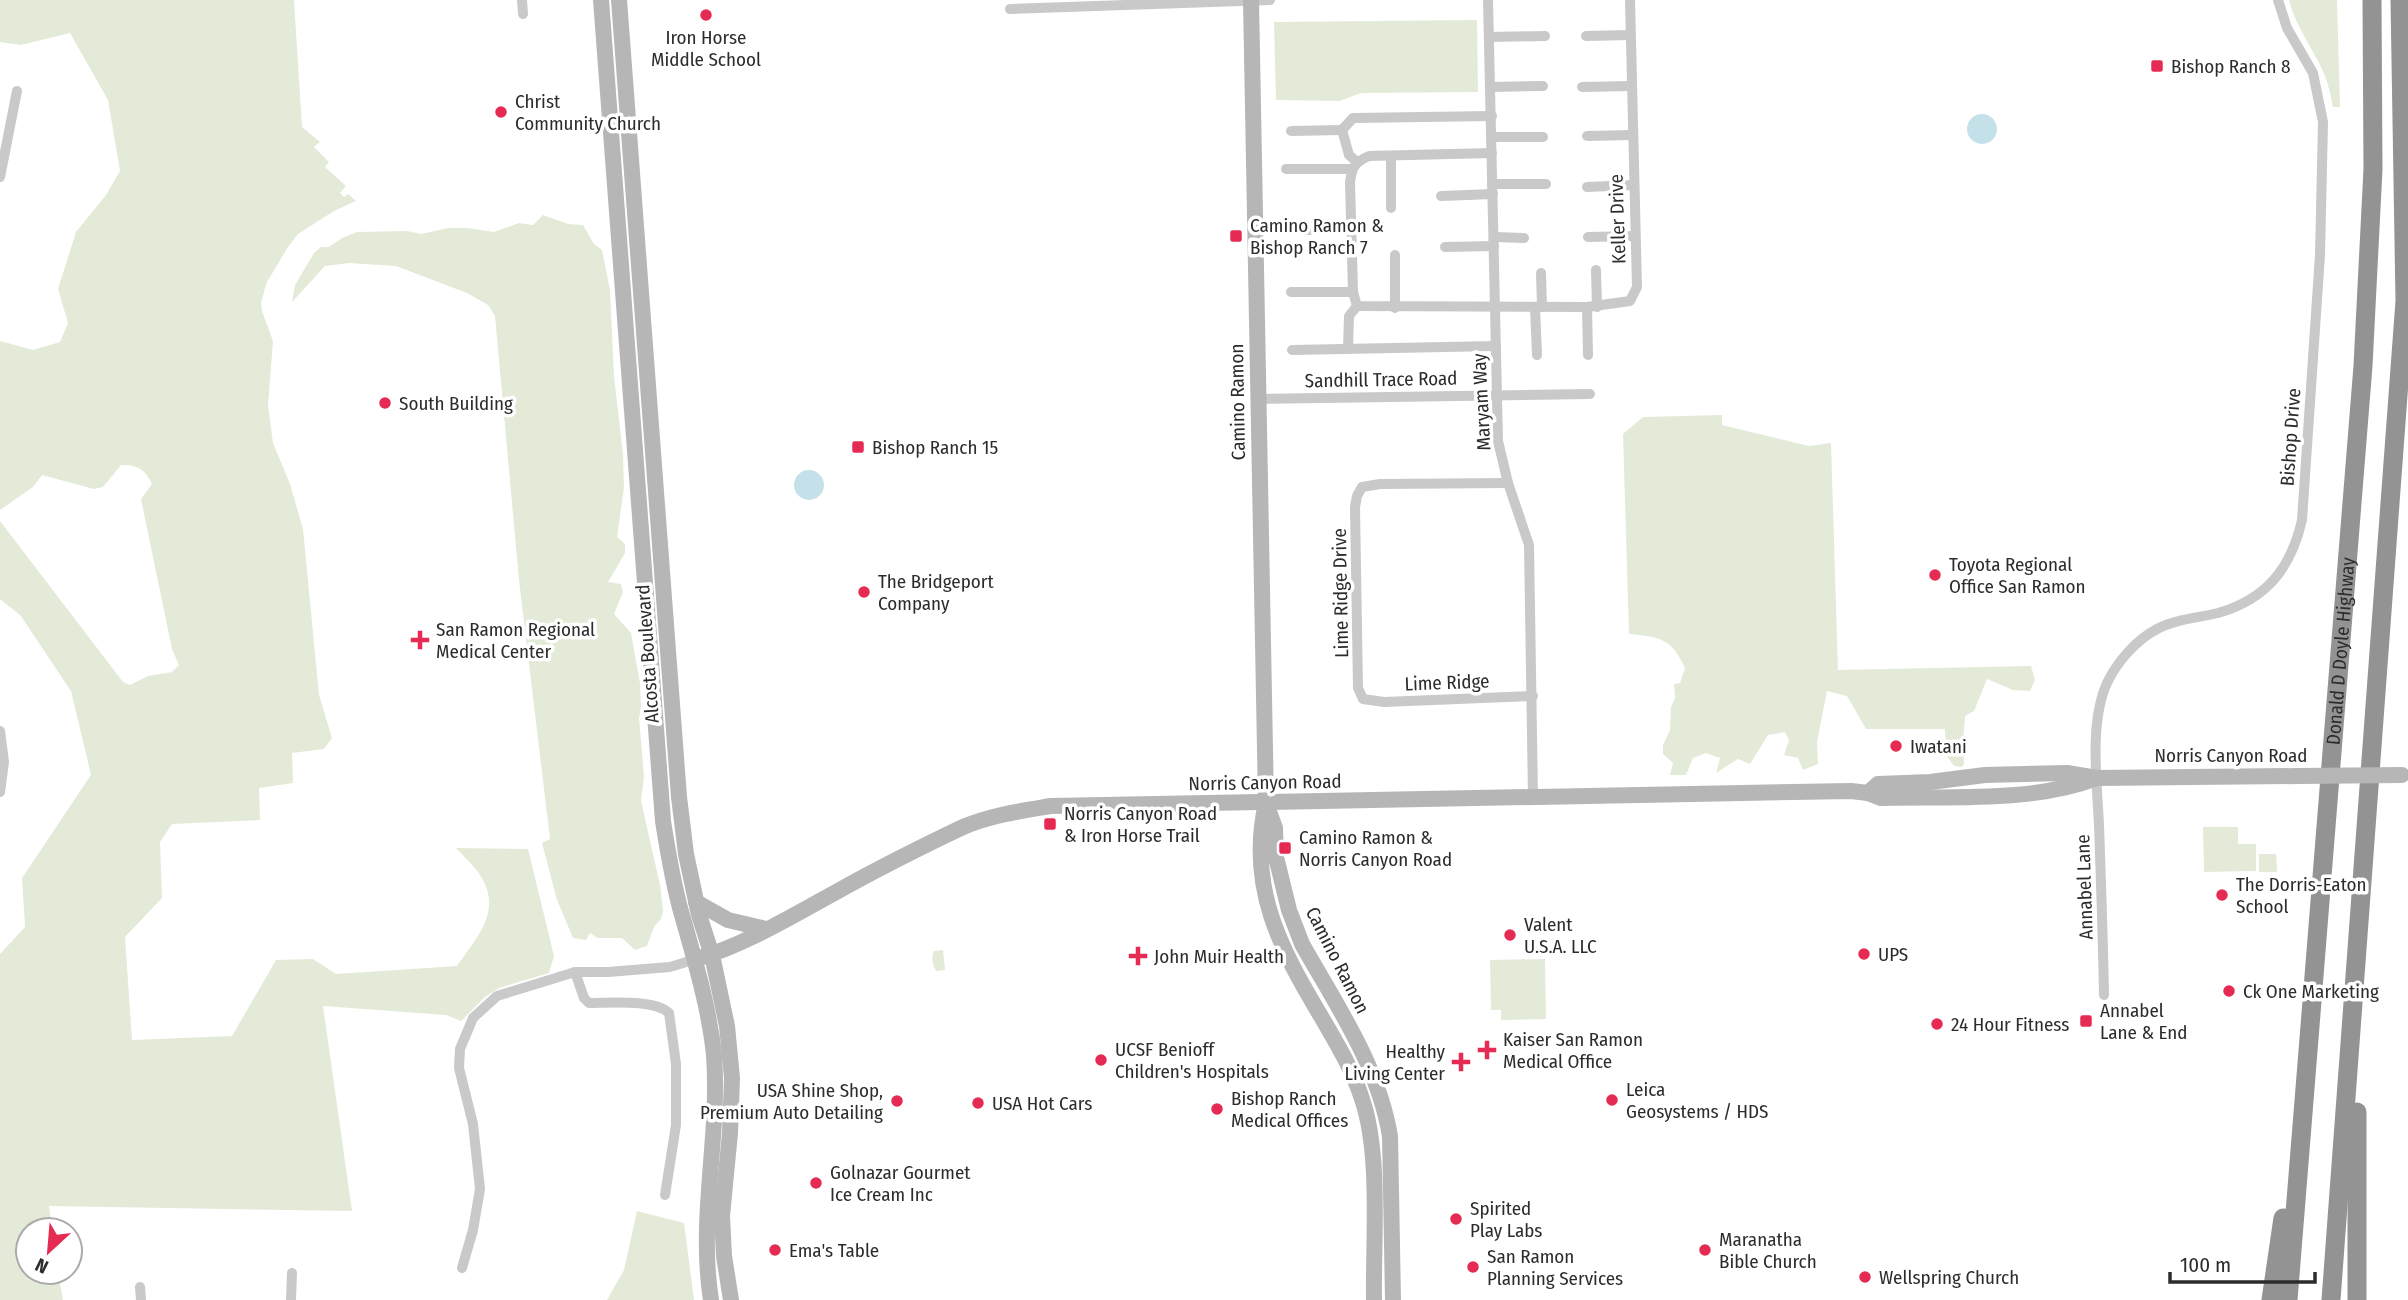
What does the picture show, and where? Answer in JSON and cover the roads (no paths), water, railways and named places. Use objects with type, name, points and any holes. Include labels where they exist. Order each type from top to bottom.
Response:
[{"type":"highway","name":"Donald D Doyle Highway","points":[[2288,1300],[2365,339],[2373,169],[2372,0]]},
{"type":"highway","name":"Donald D Doyle Highway","points":[[2331,1300],[2405,301],[2400,0]]},
{"type":"highway","points":[[2348,1058],[2358,1090],[2357,1300]]},
{"type":"highway","points":[[2271,1300],[2285,1206],[2299,1153]]},
{"type":"main road","name":"Alcosta Boulevard","points":[[601,0],[663,821],[682,915],[704,957],[727,1026],[732,1078],[722,1216],[724,1256],[731,1300]]},
{"type":"main road","name":"Alcosta Boulevard","points":[[619,0],[679,797],[704,957],[713,1055],[714,1100],[706,1223],[706,1258],[711,1300]]},
{"type":"main road","name":"Camino Ramon","points":[[1251,0],[1266,803],[1259,830],[1260,873],[1277,936],[1349,1066],[1363,1100],[1370,1136],[1374,1182],[1374,1300]]},
{"type":"main road","name":"Norris Canyon Road","points":[[704,957],[769,930],[860,879],[979,820],[1051,806],[1868,793],[1881,797],[1991,795],[2068,788],[2097,778],[2405,775]]},
{"type":"main road","name":"Camino Ramon","points":[[1266,803],[1275,828],[1276,856],[1294,926],[1371,1068],[1386,1113],[1390,1136],[1393,1300]]},
{"type":"main road","points":[[696,902],[728,920],[769,930]]},
{"type":"street","points":[[522,0],[523,14]]},
{"type":"street","points":[[1010,9],[1270,0]]},
{"type":"street","name":"Maryam Way","points":[[1488,0],[1492,87],[1497,441],[1529,545],[1533,798]]},
{"type":"street","name":"Keller Drive","points":[[1357,306],[1592,307],[1630,301],[1637,287],[1629,0]]},
{"type":"street","name":"Bishop Drive","points":[[2097,778],[2099,708],[2106,686],[2121,662],[2157,629],[2179,621],[2219,613],[2258,595],[2269,586],[2287,563],[2302,520],[2320,256],[2323,122],[2313,73],[2287,28],[2278,0]]},
{"type":"street","points":[[1586,36],[1629,35]]},
{"type":"street","points":[[1490,37],[1545,36]]},
{"type":"street","points":[[1492,87],[1544,86]]},
{"type":"street","points":[[1582,87],[1631,86]]},
{"type":"street","points":[[0,177],[17,91]]},
{"type":"street","points":[[1291,131],[1342,130],[1353,118],[1364,117],[1492,116]]},
{"type":"street","points":[[1342,130],[1354,165],[1353,292],[1357,306],[1349,316],[1348,349]]},
{"type":"street","points":[[1587,136],[1632,135]]},
{"type":"street","points":[[1492,137],[1544,136]]},
{"type":"street","points":[[1286,169],[1354,165],[1369,156],[1492,153]]},
{"type":"street","points":[[1391,156],[1391,208]]},
{"type":"street","points":[[1441,196],[1546,184]]},
{"type":"street","points":[[1587,187],[1633,185]]},
{"type":"street","points":[[1291,230],[1352,230]]},
{"type":"street","points":[[1588,237],[1634,236]]},
{"type":"street","points":[[1445,247],[1524,238]]},
{"type":"street","points":[[1395,255],[1395,308]]},
{"type":"street","points":[[1588,355],[1596,270]]},
{"type":"street","points":[[1537,355],[1541,274]]},
{"type":"street","points":[[1291,292],[1353,292]]},
{"type":"street","points":[[1292,350],[1496,346]]},
{"type":"street","name":"Sandhill Trace Road","points":[[1258,398],[1590,394]]},
{"type":"street","name":"Lime Ridge Drive","points":[[1363,699],[1358,688],[1354,568],[1355,508],[1362,487],[1380,484],[1508,483]]},
{"type":"street","name":"Lime Ridge","points":[[1363,699],[1384,702],[1533,696]]},
{"type":"street","points":[[0,731],[4,762],[0,792]]},
{"type":"street","name":"Annabel Lane","points":[[2097,778],[2104,995]]},
{"type":"street","points":[[462,1268],[473,1230],[480,1189],[473,1124],[459,1068],[464,1034],[473,1018],[497,996],[575,972],[670,967],[704,957]]},
{"type":"street","points":[[575,972],[584,998],[589,1003],[631,1003],[663,1007],[668,1013],[676,1064],[676,1125],[665,1195]]},
{"type":"street","points":[[291,1300],[292,1273]]},
{"type":"street","points":[[140,1287],[142,1300]]},
{"type":"water","points":[[1982,114],[1993,118],[1997,129],[1993,140],[1982,144],[1971,140],[1967,129],[1971,118]]},
{"type":"water","points":[[809,470],[820,474],[824,485],[820,496],[809,500],[798,496],[794,485],[798,474]]},
{"type":"place","name":"Iron Horse Middle School","points":[[706,15]]},
{"type":"place","name":"Bishop Ranch 8","points":[[2157,66]]},
{"type":"place","name":"Christ Community Church","points":[[501,112]]},
{"type":"place","name":"Camino Ramon & Bishop Ranch 7","points":[[1236,236]]},
{"type":"place","name":"South Building","points":[[385,403]]},
{"type":"place","name":"Bishop Ranch 15","points":[[858,447]]},
{"type":"place","name":"Toyota Regional Office San Ramon","points":[[1935,575]]},
{"type":"place","name":"The Bridgeport Company","points":[[864,592]]},
{"type":"place","name":"San Ramon Regional Medical Center","points":[[420,640]]},
{"type":"place","name":"Iwatani","points":[[1896,746]]},
{"type":"place","name":"Norris Canyon Road & Iron Horse Trail","points":[[1050,824]]},
{"type":"place","name":"Camino Ramon & Norris Canyon Road","points":[[1285,848]]},
{"type":"place","name":"The Dorris-Eaton School","points":[[2222,895]]},
{"type":"place","name":"Valent U.S.A. LLC","points":[[1510,935]]},
{"type":"place","name":"UPS","points":[[1864,954]]},
{"type":"place","name":"John Muir Health","points":[[1138,956]]},
{"type":"place","name":"Ck One Marketing","points":[[2229,991]]},
{"type":"place","name":"Annabel Lane & End","points":[[2086,1021]]},
{"type":"place","name":"24 Hour Fitness","points":[[1937,1024]]},
{"type":"place","name":"Kaiser San Ramon Medical Office","points":[[1487,1050]]},
{"type":"place","name":"UCSF Benioff Children's Hospitals","points":[[1101,1060]]},
{"type":"place","name":"Healthy Living Center","points":[[1461,1062]]},
{"type":"place","name":"Leica Geosystems / HDS","points":[[1612,1100]]},
{"type":"place","name":"USA Shine Shop, Premium Auto Detailing","points":[[897,1101]]},
{"type":"place","name":"USA Hot Cars","points":[[978,1103]]},
{"type":"place","name":"Bishop Ranch Medical Offices","points":[[1217,1109]]},
{"type":"place","name":"Golnazar Gourmet Ice Cream Inc","points":[[816,1183]]},
{"type":"place","name":"Spirited Play Labs","points":[[1456,1219]]},
{"type":"place","name":"Ema's Table","points":[[775,1250]]},
{"type":"place","name":"Maranatha Bible Church","points":[[1705,1250]]},
{"type":"place","name":"San Ramon Planning Services","points":[[1473,1267]]},
{"type":"place","name":"Wellspring Church","points":[[1865,1277]]}]
